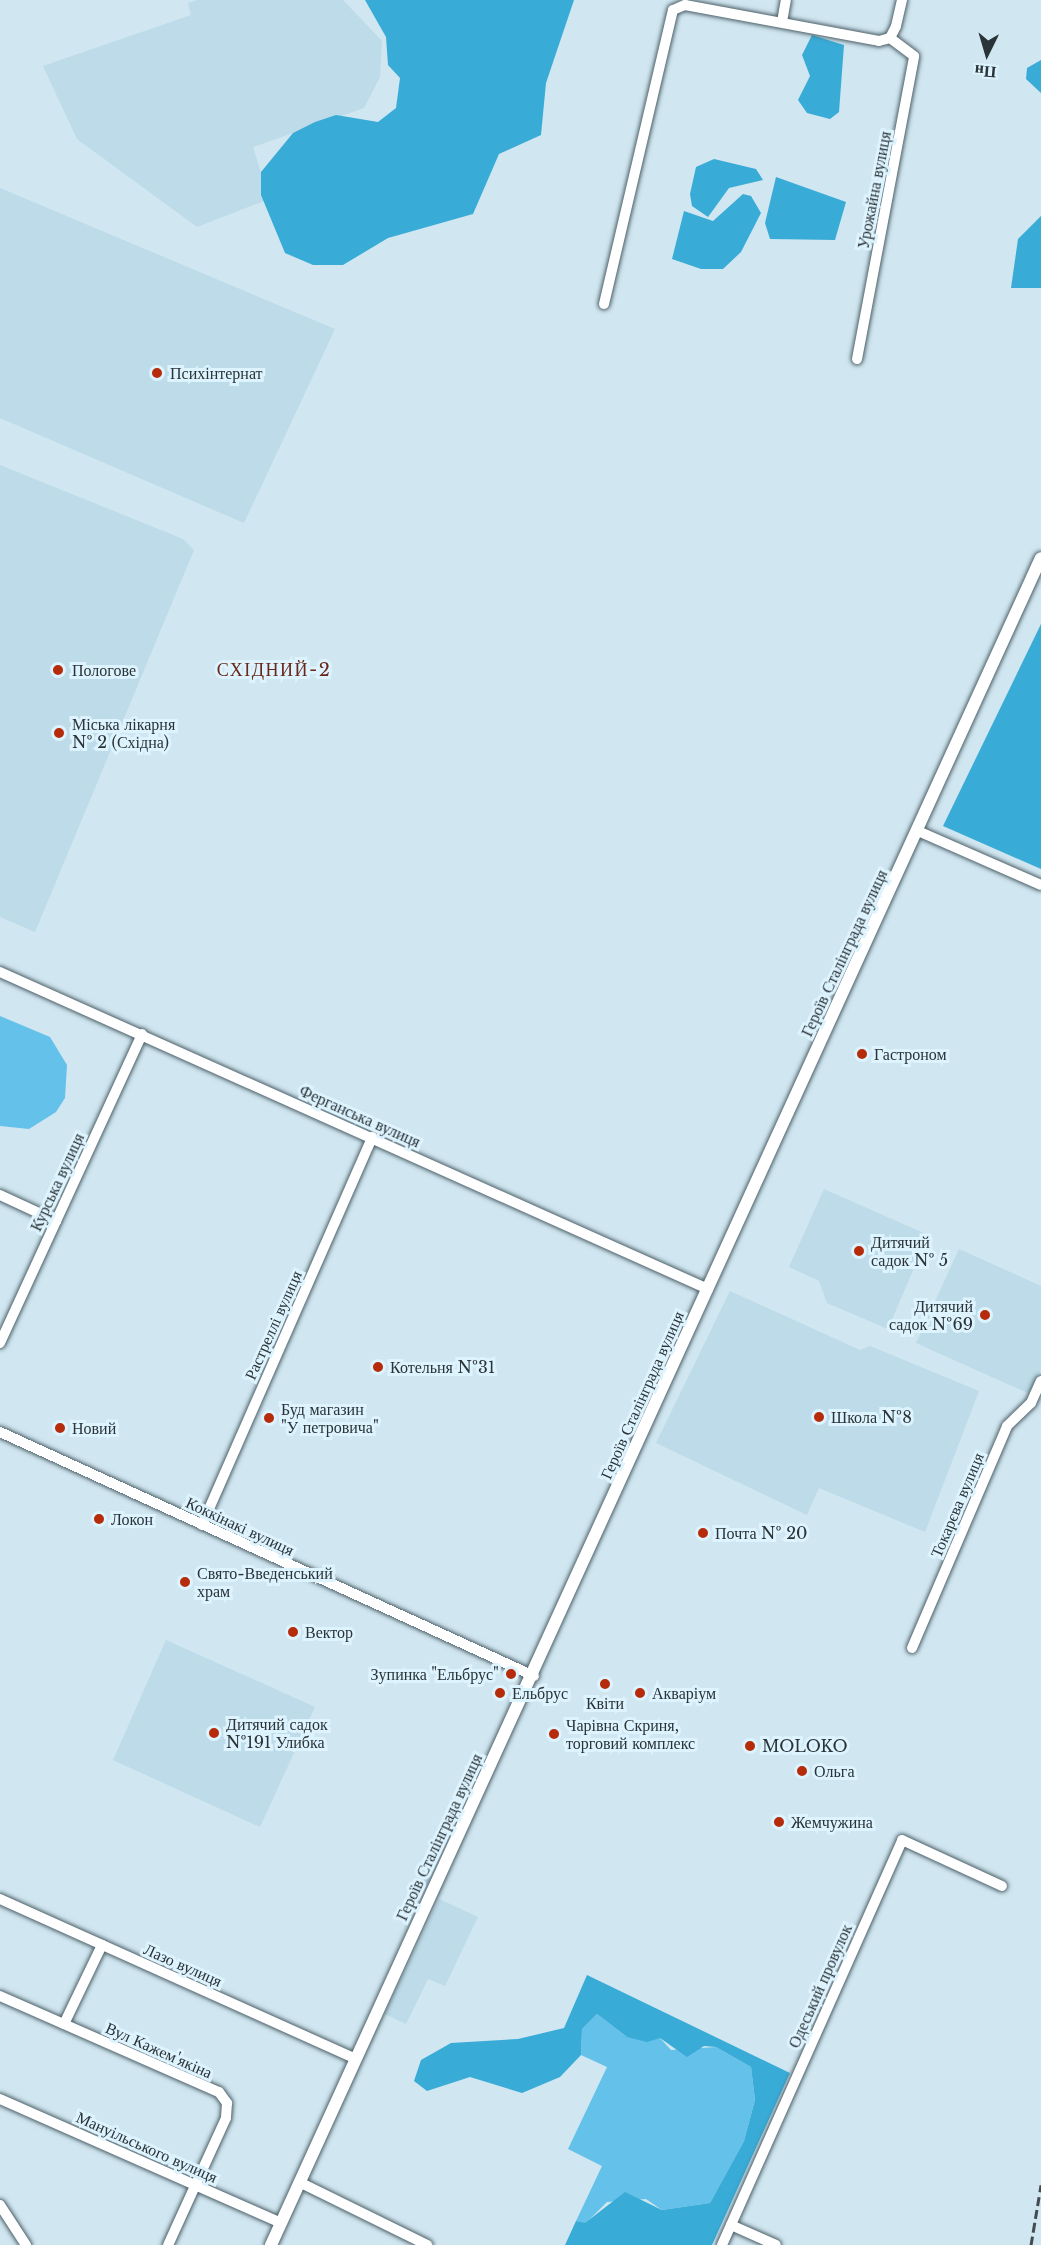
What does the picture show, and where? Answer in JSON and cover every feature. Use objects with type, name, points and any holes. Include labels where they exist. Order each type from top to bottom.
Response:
[{"type":"main road","name":"Героїв Сталінграда вулиця","points":[[271,2245],[354,2058],[534,1676],[1041,558]]},
{"type":"street","points":[[782,22],[786,0]]},
{"type":"street","points":[[604,304],[673,10],[685,5],[718,5],[782,22],[879,41],[890,38],[902,0]]},
{"type":"street","name":"Урожайна вулиця","points":[[857,359],[914,56],[890,38]]},
{"type":"street","points":[[918,831],[1041,885]]},
{"type":"street","name":"Ферганська вулиця","points":[[0,972],[708,1289]]},
{"type":"street","name":"Курська вулиця","points":[[0,1343],[142,1034]]},
{"type":"street","name":"Растреллі вулиця","points":[[202,1525],[372,1137]]},
{"type":"street","points":[[0,1195],[56,1221]]},
{"type":"street","name":"Токарєва вулиця","points":[[912,1648],[1007,1426],[1031,1403],[1041,1381]]},
{"type":"street","name":"Коккінакі вулиця","points":[[0,1432],[534,1676]]},
{"type":"street","name":"Одеський провулок","points":[[722,2245],[902,1840],[1002,1886]]},
{"type":"street","name":"Лазо вулиця","points":[[0,1899],[354,2058]]},
{"type":"street","points":[[64,2024],[102,1945]]},
{"type":"street","name":"Вул Кажем'якіна","points":[[0,1996],[219,2092],[227,2103],[226,2118],[168,2245]]},
{"type":"street","name":"Мануільського вулиця","points":[[0,2099],[281,2223]]},
{"type":"street","points":[[299,2182],[427,2245]]},
{"type":"street","points":[[0,2205],[26,2245]]},
{"type":"street","points":[[731,2225],[776,2245]]},
{"type":"shaded area","points":[[197,0],[343,0],[382,41],[380,77],[364,108],[253,147],[269,199],[197,227],[77,139],[43,66],[191,15],[188,3]]},
{"type":"shaded area","points":[[365,0],[574,0],[546,83],[541,135],[499,154],[473,214],[388,238],[343,265],[313,265],[285,253],[261,195],[261,172],[293,133],[315,122],[336,115],[378,122],[396,108],[400,78],[388,65],[386,37]]},
{"type":"shaded area","points":[[812,35],[844,45],[839,112],[830,119],[807,113],[798,100],[810,76],[802,55]]},
{"type":"shaded area","points":[[1041,60],[1041,93],[1026,79],[1027,68]]},
{"type":"shaded area","points":[[714,159],[756,169],[763,180],[729,188],[708,217],[692,206],[690,194],[696,167]]},
{"type":"shaded area","points":[[776,177],[846,202],[835,240],[770,239],[765,223]]},
{"type":"shaded area","name":"Психінтернат","points":[[0,188],[335,329],[244,523],[0,418]]},
{"type":"shaded area","points":[[743,194],[751,196],[761,213],[741,252],[723,269],[701,269],[672,259],[684,211],[713,221]]},
{"type":"shaded area","points":[[1041,216],[1041,288],[1011,288],[1018,239]]},
{"type":"shaded area","name":"Міська лікарня № 2 (Східна)","points":[[0,465],[183,539],[194,550],[35,932],[0,917]]},
{"type":"shaded area","points":[[1041,624],[1041,869],[943,826]]},
{"type":"shaded area","points":[[0,1016],[50,1037],[67,1065],[65,1098],[56,1112],[29,1129],[0,1126]]},
{"type":"shaded area","name":"Дитячий садок № 5","points":[[824,1189],[928,1235],[888,1329],[827,1303],[819,1281],[789,1267]]},
{"type":"shaded area","name":"Дитячий садок №69","points":[[959,1249],[1041,1286],[1041,1369],[1030,1394],[916,1343]]},
{"type":"shaded area","name":"Школа №8","points":[[730,1291],[860,1350],[870,1346],[979,1391],[925,1532],[819,1488],[807,1515],[656,1443]]},
{"type":"shaded area","name":"Дитячий садок №191 Улибка","points":[[166,1640],[315,1707],[260,1827],[113,1760]]},
{"type":"shaded area","points":[[441,1826],[453,1831],[423,1894],[412,1889]]},
{"type":"shaded area","points":[[439,1899],[478,1917],[445,1986],[428,1979],[406,2024],[385,2014]]},
{"type":"shaded area","points":[[587,1975],[790,2073],[712,2245],[565,2245],[576,2221],[585,2223],[625,2192],[662,2210],[710,2203],[744,2141],[755,2100],[751,2067],[716,2047],[704,2046],[687,2057],[660,2038],[647,2042],[627,2037],[597,2014],[582,2029],[581,2055],[560,2077],[522,2093],[470,2077],[427,2091],[414,2081],[421,2060],[451,2043],[518,2039],[564,2028]]},
{"type":"shaded area","points":[[597,2014],[627,2037],[660,2038],[671,2050],[716,2047],[751,2067],[755,2100],[744,2141],[710,2203],[662,2210],[646,2199],[607,2202],[585,2224],[576,2221],[602,2166],[568,2149],[607,2067],[581,2055],[582,2029]]},
{"type":"railway","points":[[1031,2245],[1041,2185]]},
{"type":"place","name":"Психінтернат","points":[[157,373]]},
{"type":"place","name":"Пологове","points":[[58,670]]},
{"type":"place","name":"Міська лікарня № 2 (Східна)","points":[[59,733]]},
{"type":"place","name":"Гастроном","points":[[862,1054]]},
{"type":"place","name":"Дитячий садок № 5","points":[[859,1251]]},
{"type":"place","name":"Дитячий садок №69","points":[[985,1315]]},
{"type":"place","name":"Котельня №31","points":[[378,1367]]},
{"type":"place","name":"Школа №8","points":[[819,1417]]},
{"type":"place","name":"Буд магазин \"У петровича\"","points":[[269,1418]]},
{"type":"place","name":"Новий","points":[[60,1428]]},
{"type":"place","name":"Локон","points":[[99,1519]]},
{"type":"place","name":"Почта № 20","points":[[703,1533]]},
{"type":"place","name":"Свято-Введенський храм","points":[[185,1582]]},
{"type":"place","name":"Вектор","points":[[293,1632]]},
{"type":"place","name":"Зупинка \"Ельбрус\"","points":[[511,1674]]},
{"type":"place","name":"Квіти","points":[[605,1684]]},
{"type":"place","name":"Ельбрус","points":[[500,1693]]},
{"type":"place","name":"Акваріум","points":[[640,1693]]},
{"type":"place","name":"Дитячий садок №191 Улибка","points":[[214,1733]]},
{"type":"place","name":"Чарівна Скриня, торговий комплекс","points":[[554,1734]]},
{"type":"place","name":"MOLOKO","points":[[750,1746]]},
{"type":"place","name":"Ольга","points":[[802,1771]]},
{"type":"place","name":"Жемчужина","points":[[779,1822]]},
{"type":"district","name":"СХІДНИЙ-2","points":[[274,670]]}]
